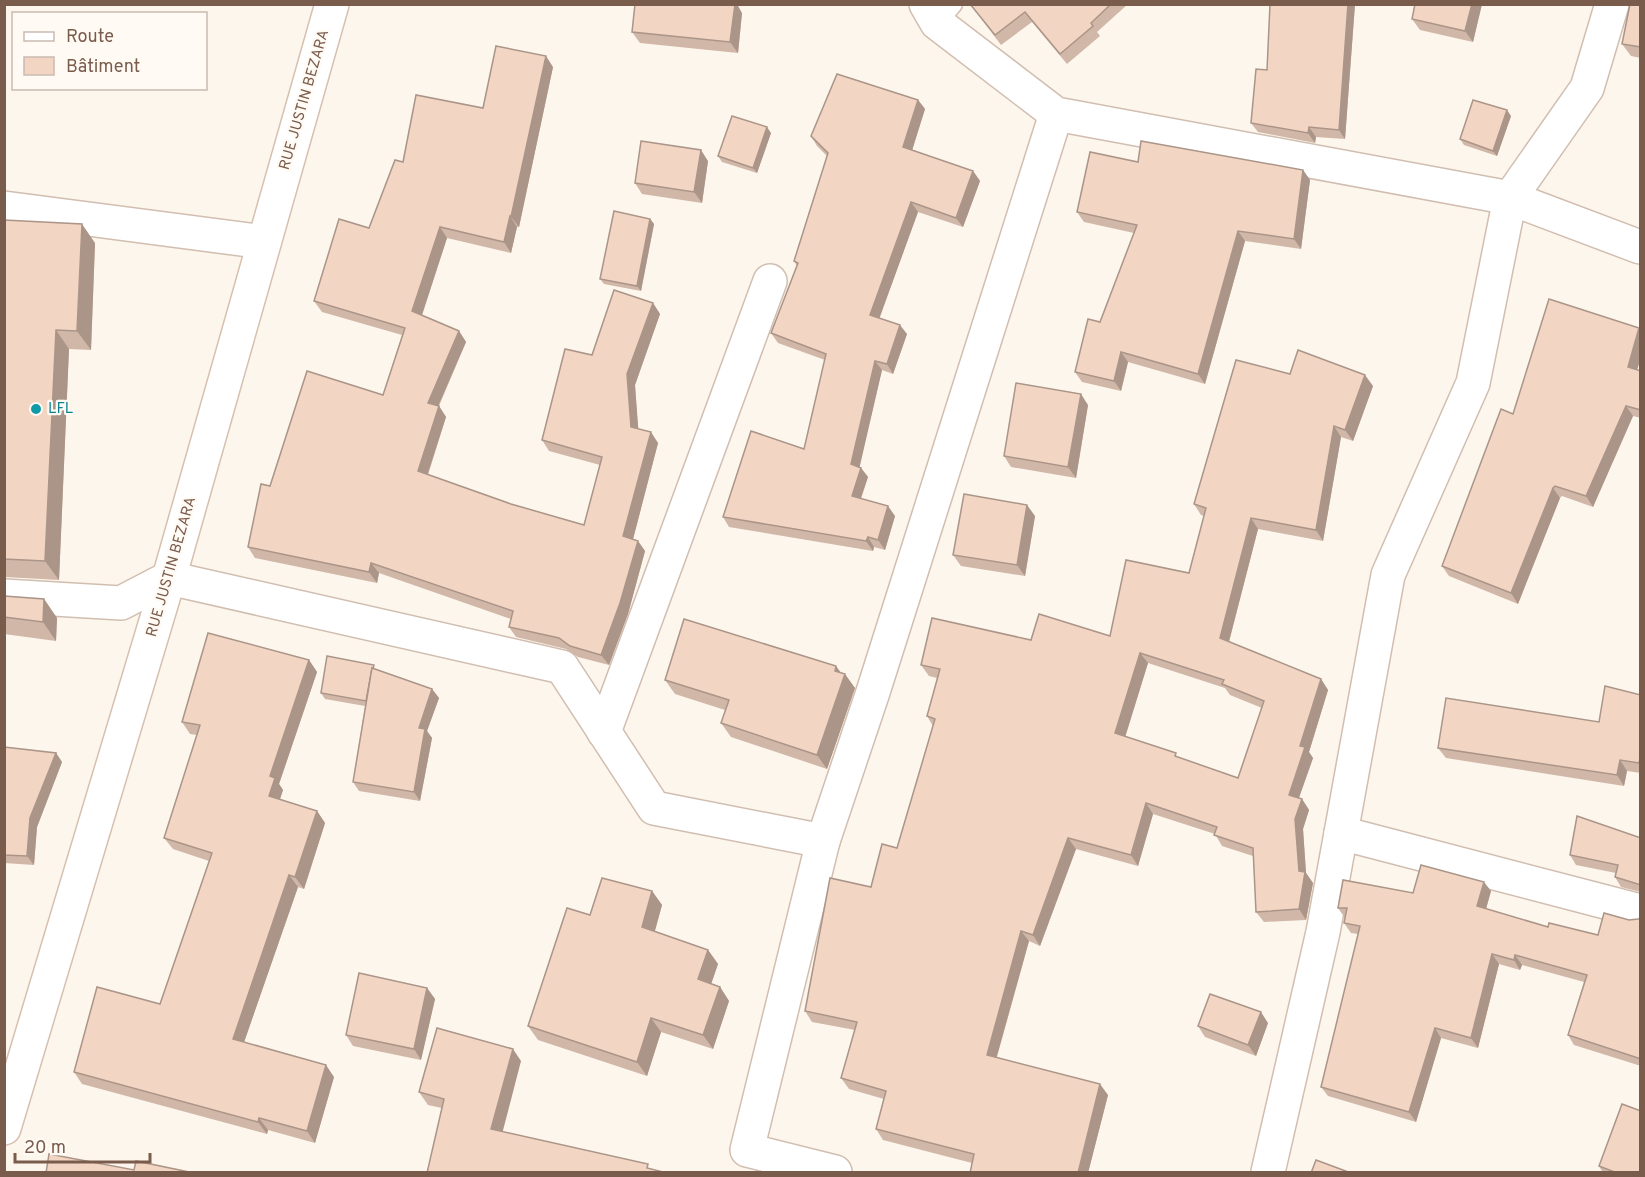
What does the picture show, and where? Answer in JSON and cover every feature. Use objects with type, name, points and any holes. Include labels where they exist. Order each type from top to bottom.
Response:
[{"type":"street","name":"RUE JUSTIN BEZARA","points":[[4,1128],[169,578],[332,4]]},
{"type":"street","points":[[1268,1173],[1323,932],[1388,575],[1473,383],[1510,198],[1587,88],[1612,4]]},
{"type":"street","points":[[939,11],[1056,114],[1510,198],[1641,247]]},
{"type":"street","points":[[835,1173],[747,1150],[823,841],[873,692],[1056,114]]},
{"type":"street","points":[[4,208],[264,242]]},
{"type":"street","points":[[604,732],[770,281]]},
{"type":"street","points":[[4,596],[121,603],[169,578],[562,667],[654,808],[823,841]]},
{"type":"street","points":[[1341,833],[1641,911]]},
{"type":"building","points":[[635,4],[735,4],[730,42],[632,32]]},
{"type":"building","points":[[970,4],[1111,4],[1091,23],[1093,26],[1060,54],[1025,12],[995,35]]},
{"type":"building","points":[[1270,4],[1348,4],[1339,130],[1309,127],[1308,133],[1251,123],[1256,69],[1267,70]]},
{"type":"building","points":[[1415,4],[1472,4],[1465,31],[1412,19]]},
{"type":"building","points":[[1630,4],[1641,4],[1641,47],[1622,44]]},
{"type":"building","points":[[496,46],[546,56],[504,242],[440,227],[412,311],[459,331],[428,403],[439,406],[418,471],[511,504],[584,525],[602,457],[542,440],[565,349],[592,355],[614,290],[653,303],[627,374],[631,427],[651,432],[623,536],[638,541],[620,603],[601,655],[570,646],[559,638],[509,627],[513,611],[371,563],[369,572],[248,547],[261,484],[270,486],[307,371],[383,395],[405,328],[314,301],[339,219],[369,228],[395,160],[403,162],[416,95],[483,108]]},
{"type":"building","points":[[837,74],[918,100],[903,147],[973,171],[956,218],[911,202],[870,315],[900,325],[887,364],[875,361],[851,464],[861,468],[852,496],[888,506],[878,540],[868,537],[866,541],[723,517],[751,431],[804,449],[826,354],[771,333],[798,263],[794,261],[828,153],[811,136]]},
{"type":"building","points":[[1473,100],[1507,110],[1493,151],[1460,139]]},
{"type":"building","points":[[732,116],[767,127],[753,168],[718,156]]},
{"type":"building","points":[[641,141],[701,150],[694,192],[635,183]]},
{"type":"building","points":[[1141,141],[1303,170],[1294,239],[1238,231],[1198,374],[1121,352],[1114,381],[1075,372],[1088,319],[1100,322],[1137,225],[1077,212],[1090,152],[1138,162]]},
{"type":"building","points":[[614,211],[650,219],[637,286],[600,279]]},
{"type":"building","points":[[4,220],[82,224],[77,331],[56,330],[45,561],[4,559]]},
{"type":"building","points":[[1549,299],[1639,328],[1628,367],[1641,371],[1641,410],[1626,406],[1586,496],[1555,486],[1553,488],[1511,593],[1442,566],[1501,409],[1513,414]]},
{"type":"building","points":[[1298,350],[1365,375],[1345,430],[1334,426],[1316,530],[1251,518],[1220,638],[1321,679],[1300,746],[1305,747],[1289,795],[1302,799],[1295,819],[1299,871],[1305,872],[1299,909],[1256,912],[1253,848],[1214,835],[1217,827],[1146,803],[1131,855],[1068,838],[1033,935],[1021,931],[987,1055],[1100,1084],[1078,1173],[970,1173],[974,1154],[876,1129],[886,1091],[841,1078],[857,1022],[805,1011],[830,878],[871,887],[882,844],[897,848],[935,719],[927,716],[940,669],[921,665],[932,618],[1031,640],[1039,614],[1110,636],[1126,560],[1189,573],[1206,508],[1194,504],[1236,360],[1290,374]],"holes":[[[1140,653],[1224,680],[1222,684],[1264,701],[1238,778],[1175,756],[1176,753],[1115,733]]]},
{"type":"building","points":[[1016,383],[1081,394],[1068,467],[1004,456]]},
{"type":"building","points":[[964,494],[1027,505],[1017,565],[953,555]]},
{"type":"building","points":[[4,596],[44,599],[43,622],[4,617]]},
{"type":"building","points":[[684,619],[836,666],[835,671],[845,674],[817,755],[721,723],[729,700],[665,680]]},
{"type":"building","points":[[208,633],[309,660],[270,776],[275,778],[269,796],[317,811],[295,877],[289,875],[233,1039],[326,1065],[307,1131],[259,1118],[258,1122],[74,1072],[97,987],[160,1004],[212,853],[164,838],[200,725],[182,722]]},
{"type":"building","points":[[327,656],[374,665],[366,701],[321,693]]},
{"type":"building","points":[[372,668],[432,689],[419,728],[425,729],[414,792],[353,782]]},
{"type":"building","points":[[1605,686],[1641,695],[1639,763],[1620,760],[1617,775],[1438,748],[1446,698],[1599,722]]},
{"type":"building","points":[[4,747],[56,753],[30,818],[27,856],[4,855]]},
{"type":"building","points":[[1577,816],[1641,838],[1641,885],[1615,877],[1618,865],[1570,855]]},
{"type":"building","points":[[1421,865],[1484,882],[1477,906],[1548,927],[1549,923],[1598,935],[1604,913],[1629,920],[1641,918],[1641,1059],[1568,1035],[1587,975],[1515,955],[1514,960],[1492,954],[1471,1038],[1435,1028],[1409,1112],[1321,1087],[1360,926],[1344,923],[1347,908],[1338,908],[1343,880],[1413,893]]},
{"type":"building","points":[[602,878],[652,891],[642,927],[708,950],[698,979],[720,987],[703,1035],[651,1018],[637,1062],[528,1026],[567,908],[590,915]]},
{"type":"building","points":[[359,973],[427,988],[414,1049],[346,1035]]},
{"type":"building","points":[[1210,994],[1261,1012],[1248,1045],[1198,1026]]},
{"type":"building","points":[[437,1028],[513,1049],[491,1129],[648,1164],[647,1168],[667,1173],[427,1173],[444,1099],[419,1092]]},
{"type":"building","points":[[1622,1104],[1641,1111],[1641,1173],[1617,1173],[1599,1166]]},
{"type":"building","points":[[49,1154],[134,1170],[136,1161],[194,1173],[46,1173]]},
{"type":"building","points":[[1316,1160],[1351,1173],[1311,1173]]},
{"type":"place","name":"LFL","points":[[36,409]]}]
